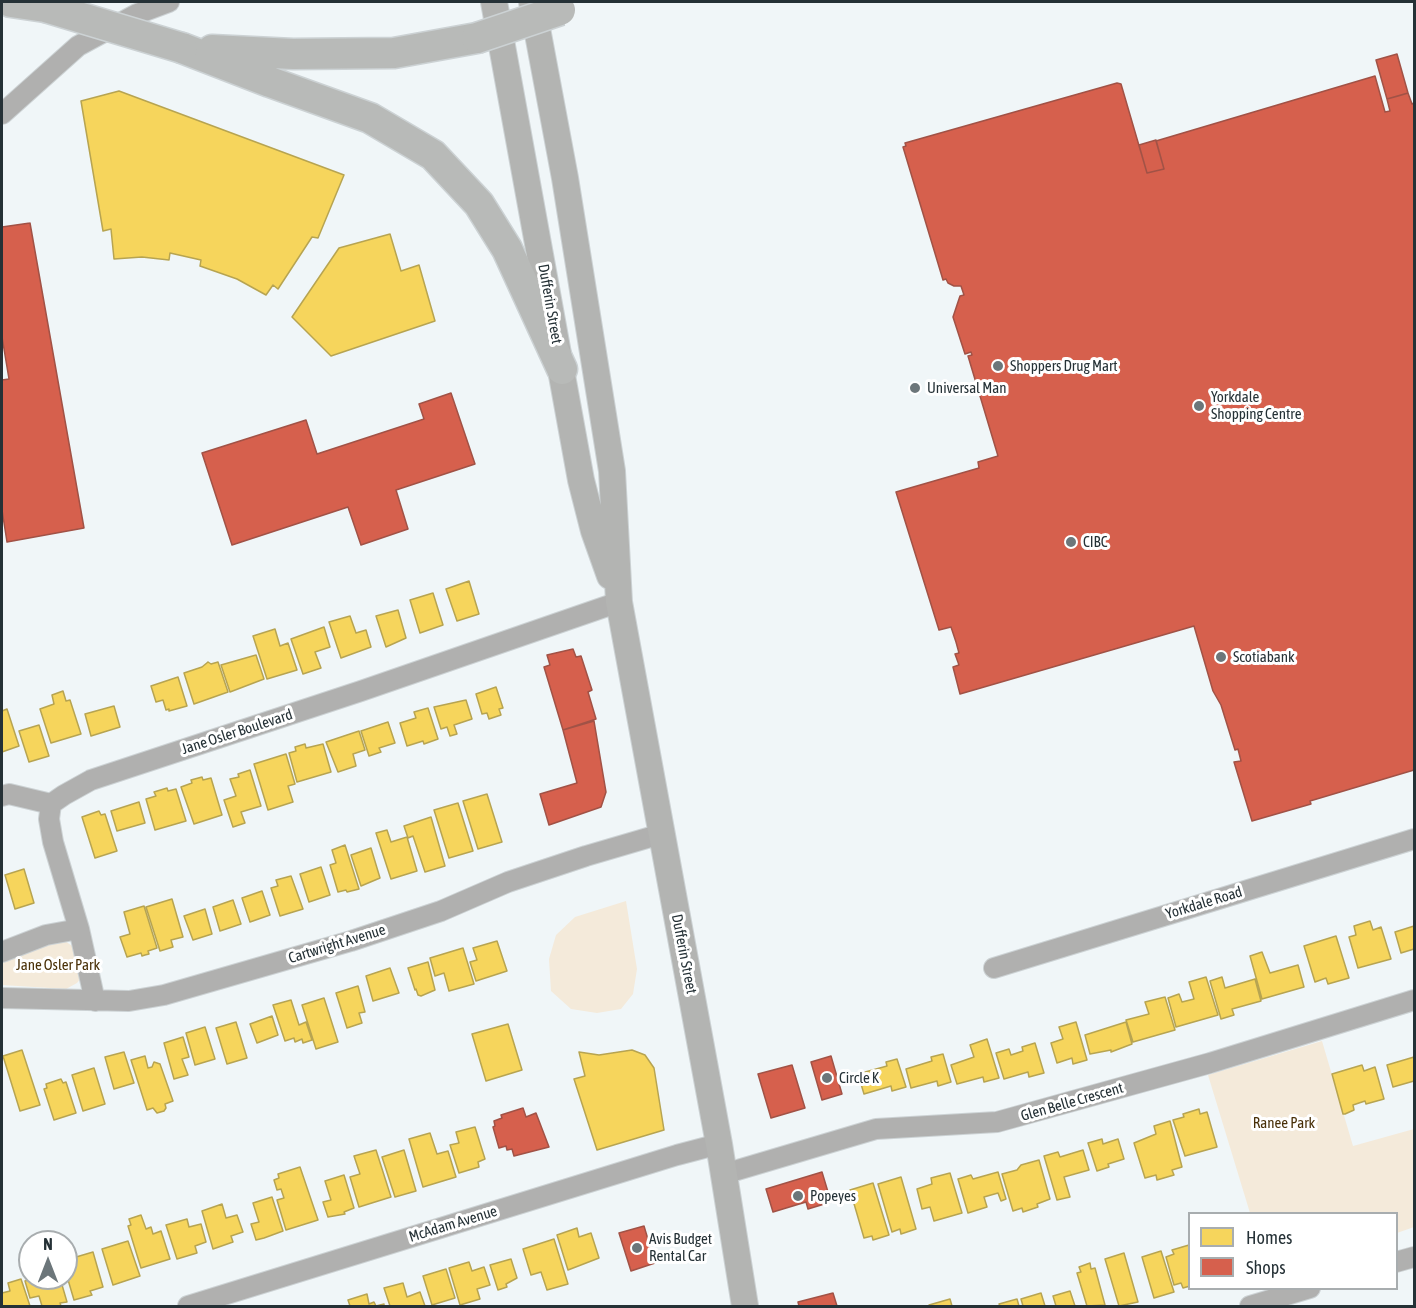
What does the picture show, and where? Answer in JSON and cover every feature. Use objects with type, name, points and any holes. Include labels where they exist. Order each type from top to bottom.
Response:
[{"type":"highway","points":[[11,2],[45,7],[182,48],[370,118],[433,155],[479,204],[507,249],[562,369]]},
{"type":"highway","points":[[182,48],[241,53],[394,53],[477,38],[569,6]]},
{"type":"main road","name":"Dufferin Street","points":[[494,2],[581,480],[594,531],[619,602]]},
{"type":"main road","name":"Dufferin Street","points":[[532,2],[565,178],[612,471],[619,602],[719,1144],[745,1306]]},
{"type":"street","points":[[2,114],[78,46],[137,14],[169,2]]},
{"type":"street","name":"Jane Osler Boulevard","points":[[51,804],[92,780],[619,602]]},
{"type":"street","points":[[2,796],[9,794],[51,804],[48,819],[53,842],[79,928],[95,1001]]},
{"type":"street","name":"Yorkdale Road","points":[[994,968],[1414,839]]},
{"type":"street","name":"Cartwright Avenue","points":[[2,998],[129,1002],[164,995],[351,941],[441,911],[517,879],[663,846]]},
{"type":"street","points":[[2,952],[46,935],[79,928]]},
{"type":"street","name":"Glen Belle Crescent","points":[[724,1174],[876,1129],[997,1122],[1210,1063],[1414,1000]]},
{"type":"street","name":"McAdam Avenue","points":[[188,1306],[668,1157],[719,1144]]},
{"type":"street","points":[[1398,1262],[1414,1257]]},
{"type":"street","points":[[1250,1306],[1303,1290]]},
{"type":"green space","points":[[626,901],[637,969],[633,994],[621,1009],[597,1013],[571,1009],[551,991],[549,959],[556,935],[575,917]]},
{"type":"green space","name":"Jane Osler Park","points":[[65,941],[75,948],[81,978],[77,983],[66,989],[2,985],[2,958]]},
{"type":"green space","name":"Ranee Park","points":[[1322,1041],[1353,1146],[1414,1129],[1414,1227],[1398,1233],[1398,1212],[1250,1212],[1208,1075]]},
{"type":"building: Homes","points":[[119,91],[344,175],[318,238],[312,237],[278,289],[273,285],[266,295],[237,279],[200,266],[201,260],[170,253],[169,260],[142,257],[114,259],[111,229],[103,231],[81,101]]},
{"type":"building: Homes","points":[[390,234],[401,271],[419,265],[435,321],[331,356],[292,317],[339,248]]},
{"type":"building: Homes","points":[[469,581],[479,614],[457,621],[446,589]]},
{"type":"building: Homes","points":[[433,593],[443,625],[420,633],[410,600]]},
{"type":"building: Homes","points":[[398,610],[406,638],[386,647],[376,616]]},
{"type":"building: Homes","points":[[350,616],[356,633],[366,630],[371,647],[341,658],[329,622]]},
{"type":"building: Homes","points":[[324,627],[330,647],[315,652],[321,668],[303,674],[291,639]]},
{"type":"building: Homes","points":[[275,629],[280,646],[288,643],[297,670],[267,679],[253,636]]},
{"type":"building: Homes","points":[[256,655],[264,679],[230,692],[221,665]]},
{"type":"building: Homes","points":[[208,662],[211,664],[218,662],[228,692],[194,704],[184,673],[202,667]]},
{"type":"building: Homes","points":[[178,677],[187,706],[169,711],[169,709],[166,710],[163,700],[156,702],[151,686]]},
{"type":"building: Homes","points":[[496,687],[503,708],[499,709],[501,715],[489,719],[487,713],[482,714],[476,694]]},
{"type":"building: Homes","points":[[63,691],[66,701],[70,700],[81,734],[51,743],[40,709],[54,704],[52,695]]},
{"type":"building: Homes","points":[[466,700],[472,719],[454,725],[457,734],[450,736],[447,727],[441,729],[434,707]]},
{"type":"building: Homes","points":[[114,706],[120,727],[91,736],[85,714]]},
{"type":"building: Homes","points":[[428,708],[438,739],[407,746],[400,723],[416,718],[414,712]]},
{"type":"building: Homes","points":[[7,709],[19,746],[2,752],[2,711]]},
{"type":"building: Homes","points":[[388,722],[395,743],[379,748],[381,752],[369,756],[361,731]]},
{"type":"building: Homes","points":[[39,725],[49,756],[29,762],[19,731]]},
{"type":"building: Homes","points":[[359,731],[365,750],[353,754],[356,766],[338,772],[326,742]]},
{"type":"building: Homes","points":[[305,744],[306,748],[323,744],[331,772],[297,782],[289,753],[296,751],[295,747]]},
{"type":"building: Homes","points":[[286,754],[295,784],[288,786],[293,802],[268,810],[254,764]]},
{"type":"building: Homes","points":[[250,770],[261,806],[241,812],[245,823],[233,827],[224,800],[236,796],[230,779],[239,777],[238,774]]},
{"type":"building: Homes","points":[[202,777],[203,780],[211,778],[222,815],[194,824],[181,787],[192,783],[191,780]]},
{"type":"building: Homes","points":[[167,788],[168,791],[176,789],[186,821],[155,830],[146,799],[156,796],[154,792]]},
{"type":"building: Homes","points":[[487,794],[502,842],[478,849],[463,801]]},
{"type":"building: Homes","points":[[139,802],[145,823],[117,831],[111,811]]},
{"type":"building: Homes","points":[[458,803],[473,851],[449,858],[434,810]]},
{"type":"building: Homes","points":[[99,811],[101,815],[105,814],[117,851],[95,858],[82,817]]},
{"type":"building: Homes","points":[[431,817],[445,866],[425,872],[413,836],[408,838],[404,826]]},
{"type":"building: Homes","points":[[387,830],[391,842],[407,837],[417,871],[391,879],[376,833]]},
{"type":"building: Homes","points":[[345,845],[359,889],[338,892],[330,865],[336,863],[332,850]]},
{"type":"building: Homes","points":[[371,848],[380,878],[361,886],[351,855]]},
{"type":"building: Homes","points":[[321,867],[330,895],[309,902],[300,874]]},
{"type":"building: Homes","points":[[24,869],[34,903],[15,909],[5,875]]},
{"type":"building: Homes","points":[[291,876],[303,909],[280,916],[271,888],[278,886],[276,880]]},
{"type":"building: Homes","points":[[262,891],[270,915],[250,922],[242,898]]},
{"type":"building: Homes","points":[[172,899],[183,937],[171,940],[173,947],[160,951],[146,907]]},
{"type":"building: Homes","points":[[233,900],[241,924],[220,931],[213,907]]},
{"type":"building: Homes","points":[[144,906],[157,948],[148,951],[149,954],[142,956],[141,953],[127,957],[120,937],[130,934],[124,912]]},
{"type":"building: Homes","points":[[205,909],[212,934],[193,940],[184,916]]},
{"type":"building: Homes","points":[[1370,921],[1373,930],[1381,927],[1391,959],[1358,968],[1349,937],[1356,935],[1354,926]]},
{"type":"building: Homes","points":[[1414,926],[1414,949],[1401,953],[1395,932]]},
{"type":"building: Homes","points":[[1336,936],[1349,978],[1328,984],[1326,978],[1315,982],[1304,946]]},
{"type":"building: Homes","points":[[497,941],[507,971],[476,981],[470,962],[477,960],[473,948]]},
{"type":"building: Homes","points":[[463,948],[474,984],[449,991],[444,973],[435,976],[430,958]]},
{"type":"building: Homes","points":[[1262,952],[1270,973],[1298,965],[1304,987],[1262,999],[1250,956]]},
{"type":"building: Homes","points":[[428,962],[435,990],[421,996],[415,990],[408,968]]},
{"type":"building: Homes","points":[[390,968],[399,993],[373,1001],[366,976]]},
{"type":"building: Homes","points":[[1206,977],[1218,1015],[1176,1027],[1168,998],[1179,994],[1182,1002],[1194,999],[1189,982]]},
{"type":"building: Homes","points":[[1222,977],[1225,988],[1255,979],[1261,1001],[1232,1009],[1234,1015],[1221,1019],[1210,981]]},
{"type":"building: Homes","points":[[358,986],[365,1012],[359,1013],[362,1023],[347,1028],[336,993]]},
{"type":"building: Homes","points":[[1165,997],[1175,1030],[1133,1042],[1126,1020],[1149,1014],[1145,1002]]},
{"type":"building: Homes","points":[[324,998],[338,1042],[316,1049],[302,1005]]},
{"type":"building: Homes","points":[[291,1000],[299,1025],[306,1022],[312,1040],[303,1043],[302,1039],[295,1042],[294,1038],[285,1041],[273,1005]]},
{"type":"building: Homes","points":[[272,1016],[278,1035],[257,1043],[250,1024]]},
{"type":"building: Homes","points":[[236,1022],[247,1058],[227,1064],[216,1028]]},
{"type":"building: Homes","points":[[1076,1022],[1087,1060],[1073,1064],[1072,1058],[1057,1063],[1051,1043],[1063,1039],[1059,1027]]},
{"type":"building: Homes","points":[[1126,1022],[1132,1044],[1111,1052],[1111,1050],[1090,1054],[1085,1035]]},
{"type":"building: Homes","points":[[508,1024],[522,1070],[486,1081],[472,1034]]},
{"type":"building: Homes","points":[[205,1027],[215,1059],[195,1065],[186,1033]]},
{"type":"building: Homes","points":[[183,1037],[189,1057],[182,1059],[188,1075],[174,1079],[164,1043]]},
{"type":"building: Homes","points":[[987,1039],[999,1078],[984,1082],[983,1077],[957,1084],[951,1065],[974,1057],[970,1045]]},
{"type":"building: Homes","points":[[1035,1043],[1044,1073],[1029,1077],[1028,1072],[1004,1079],[996,1053],[1009,1049],[1011,1055],[1023,1051],[1022,1047]]},
{"type":"building: Homes","points":[[22,1050],[40,1105],[20,1111],[3,1056]]},
{"type":"building: Homes","points":[[632,1050],[645,1055],[654,1068],[664,1130],[597,1150],[574,1079],[585,1076],[579,1052],[599,1055]]},
{"type":"building: Homes","points":[[124,1052],[134,1083],[114,1089],[105,1057]]},
{"type":"building: Homes","points":[[943,1054],[951,1082],[938,1086],[937,1081],[911,1088],[906,1069],[932,1061],[931,1057]]},
{"type":"building: Homes","points":[[145,1056],[148,1068],[152,1067],[154,1062],[160,1064],[173,1101],[165,1104],[164,1111],[157,1113],[153,1108],[147,1110],[131,1060]]},
{"type":"building: Homes","points":[[1414,1057],[1414,1081],[1393,1087],[1387,1065]]},
{"type":"building: Homes","points":[[897,1059],[906,1087],[892,1091],[891,1086],[864,1094],[858,1074],[887,1066],[886,1062]]},
{"type":"building: Homes","points":[[1362,1065],[1364,1071],[1375,1067],[1384,1099],[1353,1105],[1354,1110],[1343,1114],[1332,1074]]},
{"type":"building: Homes","points":[[94,1068],[105,1104],[83,1111],[72,1075]]},
{"type":"building: Homes","points":[[61,1079],[63,1083],[66,1082],[76,1113],[54,1120],[44,1089],[47,1088],[46,1084]]},
{"type":"building: Homes","points":[[1199,1109],[1200,1114],[1207,1112],[1217,1147],[1185,1156],[1173,1120]]},
{"type":"building: Homes","points":[[1170,1121],[1182,1167],[1172,1170],[1174,1175],[1157,1180],[1156,1175],[1145,1178],[1134,1143],[1156,1134],[1154,1126]]},
{"type":"building: Homes","points":[[475,1127],[485,1159],[478,1162],[479,1167],[459,1173],[450,1145],[459,1143],[456,1132]]},
{"type":"building: Homes","points":[[430,1133],[437,1154],[448,1151],[456,1177],[423,1187],[409,1139]]},
{"type":"building: Homes","points":[[1102,1139],[1103,1144],[1118,1139],[1124,1159],[1108,1164],[1109,1167],[1097,1171],[1088,1143]]},
{"type":"building: Homes","points":[[376,1150],[391,1197],[359,1207],[350,1177],[360,1174],[354,1156]]},
{"type":"building: Homes","points":[[404,1150],[416,1191],[395,1197],[382,1157]]},
{"type":"building: Homes","points":[[1083,1150],[1089,1170],[1064,1177],[1070,1197],[1057,1200],[1044,1156],[1058,1152],[1060,1157]]},
{"type":"building: Homes","points":[[1039,1160],[1050,1199],[1037,1204],[1038,1207],[1023,1212],[1022,1208],[1013,1211],[1002,1174]]},
{"type":"building: Homes","points":[[300,1167],[318,1220],[286,1230],[277,1200],[284,1198],[281,1189],[277,1190],[274,1180],[279,1178],[278,1174]]},
{"type":"building: Homes","points":[[998,1172],[1006,1199],[1001,1201],[998,1193],[984,1197],[987,1207],[968,1213],[958,1179],[971,1175],[973,1179]]},
{"type":"building: Homes","points":[[950,1173],[962,1213],[934,1221],[930,1207],[922,1209],[917,1189],[932,1184],[931,1178]]},
{"type":"building: Homes","points":[[344,1175],[354,1208],[344,1212],[345,1214],[328,1217],[323,1202],[331,1200],[325,1181]]},
{"type":"building: Homes","points":[[901,1177],[916,1229],[901,1234],[900,1229],[892,1232],[878,1184]]},
{"type":"building: Homes","points":[[873,1183],[889,1235],[873,1240],[872,1236],[864,1238],[850,1190]]},
{"type":"building: Homes","points":[[272,1197],[283,1231],[256,1240],[251,1224],[259,1222],[253,1203]]},
{"type":"building: Homes","points":[[222,1204],[226,1218],[237,1215],[243,1232],[231,1236],[233,1242],[213,1249],[202,1211]]},
{"type":"building: Homes","points":[[141,1215],[146,1229],[151,1227],[153,1234],[161,1231],[170,1259],[141,1268],[128,1226],[131,1225],[129,1219]]},
{"type":"building: Homes","points":[[187,1219],[189,1227],[201,1224],[206,1242],[195,1246],[197,1253],[177,1259],[166,1225]]},
{"type":"building: Homes","points":[[577,1228],[579,1237],[591,1233],[599,1258],[568,1270],[557,1235]]},
{"type":"building: Homes","points":[[554,1239],[568,1284],[547,1290],[541,1272],[531,1275],[523,1249]]},
{"type":"building: Homes","points":[[128,1241],[140,1276],[113,1285],[102,1249]]},
{"type":"building: Homes","points":[[1188,1245],[1188,1287],[1183,1288],[1181,1283],[1174,1285],[1166,1257],[1174,1254],[1172,1250]]},
{"type":"building: Homes","points":[[1161,1251],[1174,1292],[1154,1298],[1142,1257]]},
{"type":"building: Homes","points":[[93,1252],[103,1287],[90,1291],[92,1295],[74,1300],[71,1290],[78,1290],[78,1256]]},
{"type":"building: Homes","points":[[1124,1253],[1138,1302],[1119,1306],[1105,1259]]},
{"type":"building: Homes","points":[[511,1259],[517,1278],[506,1284],[507,1287],[498,1290],[490,1265]]},
{"type":"building: Homes","points":[[469,1262],[472,1271],[484,1267],[490,1285],[477,1289],[480,1299],[460,1305],[449,1268]]},
{"type":"building: Homes","points":[[1090,1263],[1091,1269],[1095,1268],[1105,1305],[1087,1306],[1077,1273],[1081,1272],[1079,1267]]},
{"type":"building: Homes","points":[[446,1269],[455,1298],[432,1305],[423,1276]]},
{"type":"building: Homes","points":[[18,1280],[18,1290],[25,1290],[30,1306],[2,1306],[2,1293],[10,1291],[8,1283]]},
{"type":"building: Homes","points":[[403,1283],[407,1297],[420,1292],[425,1306],[390,1306],[384,1288]]},
{"type":"building: Homes","points":[[28,1290],[64,1290],[67,1302],[60,1303],[61,1306],[42,1306],[39,1296],[30,1298]]},
{"type":"building: Homes","points":[[1070,1291],[1075,1306],[1056,1306],[1053,1296]]},
{"type":"building: Homes","points":[[1041,1293],[1045,1306],[1023,1306],[1021,1299]]},
{"type":"building: Homes","points":[[367,1294],[369,1304],[374,1302],[376,1306],[350,1306],[348,1300]]},
{"type":"building: Homes","points":[[950,1299],[952,1306],[929,1305]]},
{"type":"building: Homes","points":[[1017,1299],[1019,1306],[1000,1306],[999,1304]]},
{"type":"building: Shops","points":[[1397,54],[1408,93],[1387,99],[1376,60]]},
{"type":"building: Shops","name":"Yorkdale Shopping Centre","points":[[1375,76],[1385,112],[1390,111],[1387,99],[1408,93],[1412,104],[1414,103],[1414,770],[1252,821],[1234,762],[1241,761],[1238,749],[1235,750],[1221,705],[1213,691],[1194,626],[960,694],[953,667],[959,665],[955,654],[959,653],[956,642],[951,627],[939,630],[896,492],[979,468],[978,462],[998,456],[968,356],[972,355],[971,352],[965,354],[953,317],[960,296],[964,295],[961,286],[954,286],[946,279],[943,280],[903,147],[906,146],[905,143],[1117,83],[1121,84],[1147,173],[1164,169],[1156,141]]},
{"type":"building: Shops","points":[[1156,140],[1164,169],[1147,173],[1139,145]]},
{"type":"building: Shops","points":[[30,223],[84,528],[7,542],[2,510],[2,380],[9,379],[2,337],[2,227]]},
{"type":"building: Shops","points":[[451,393],[475,464],[396,490],[408,529],[361,545],[348,507],[232,545],[202,453],[306,420],[317,454],[424,419],[419,404]]},
{"type":"building: Shops","points":[[573,649],[576,657],[581,656],[592,690],[588,692],[596,719],[563,730],[544,667],[550,665],[547,655]]},
{"type":"building: Shops","points":[[594,721],[606,792],[601,807],[549,825],[540,794],[577,783],[563,730]]},
{"type":"building: Shops","name":"Circle K","points":[[831,1056],[842,1094],[822,1100],[811,1062]]},
{"type":"building: Shops","points":[[792,1065],[805,1108],[771,1118],[758,1074]]},
{"type":"building: Shops","points":[[523,1108],[526,1117],[536,1113],[549,1147],[514,1156],[512,1149],[507,1150],[506,1146],[499,1148],[493,1127],[495,1126],[494,1121],[502,1118],[501,1115]]},
{"type":"building: Shops","name":"Popeyes","points":[[822,1172],[831,1202],[808,1209],[806,1202],[773,1212],[766,1189]]},
{"type":"building: Shops","name":"Avis Budget Rental Car","points":[[644,1226],[655,1263],[631,1271],[619,1233]]},
{"type":"building: Shops","points":[[833,1293],[837,1306],[799,1306],[798,1302]]},
{"type":"place","name":"Shoppers Drug Mart","points":[[998,366]]},
{"type":"place","name":"Universal Man","points":[[915,388]]},
{"type":"place","name":"Yorkdale Shopping Centre","points":[[1199,406]]},
{"type":"place","name":"CIBC","points":[[1071,542]]},
{"type":"place","name":"Scotiabank","points":[[1221,657]]},
{"type":"place","name":"Circle K","points":[[827,1078]]},
{"type":"place","name":"Popeyes","points":[[798,1196]]},
{"type":"place","name":"Avis Budget Rental Car","points":[[637,1248]]}]
